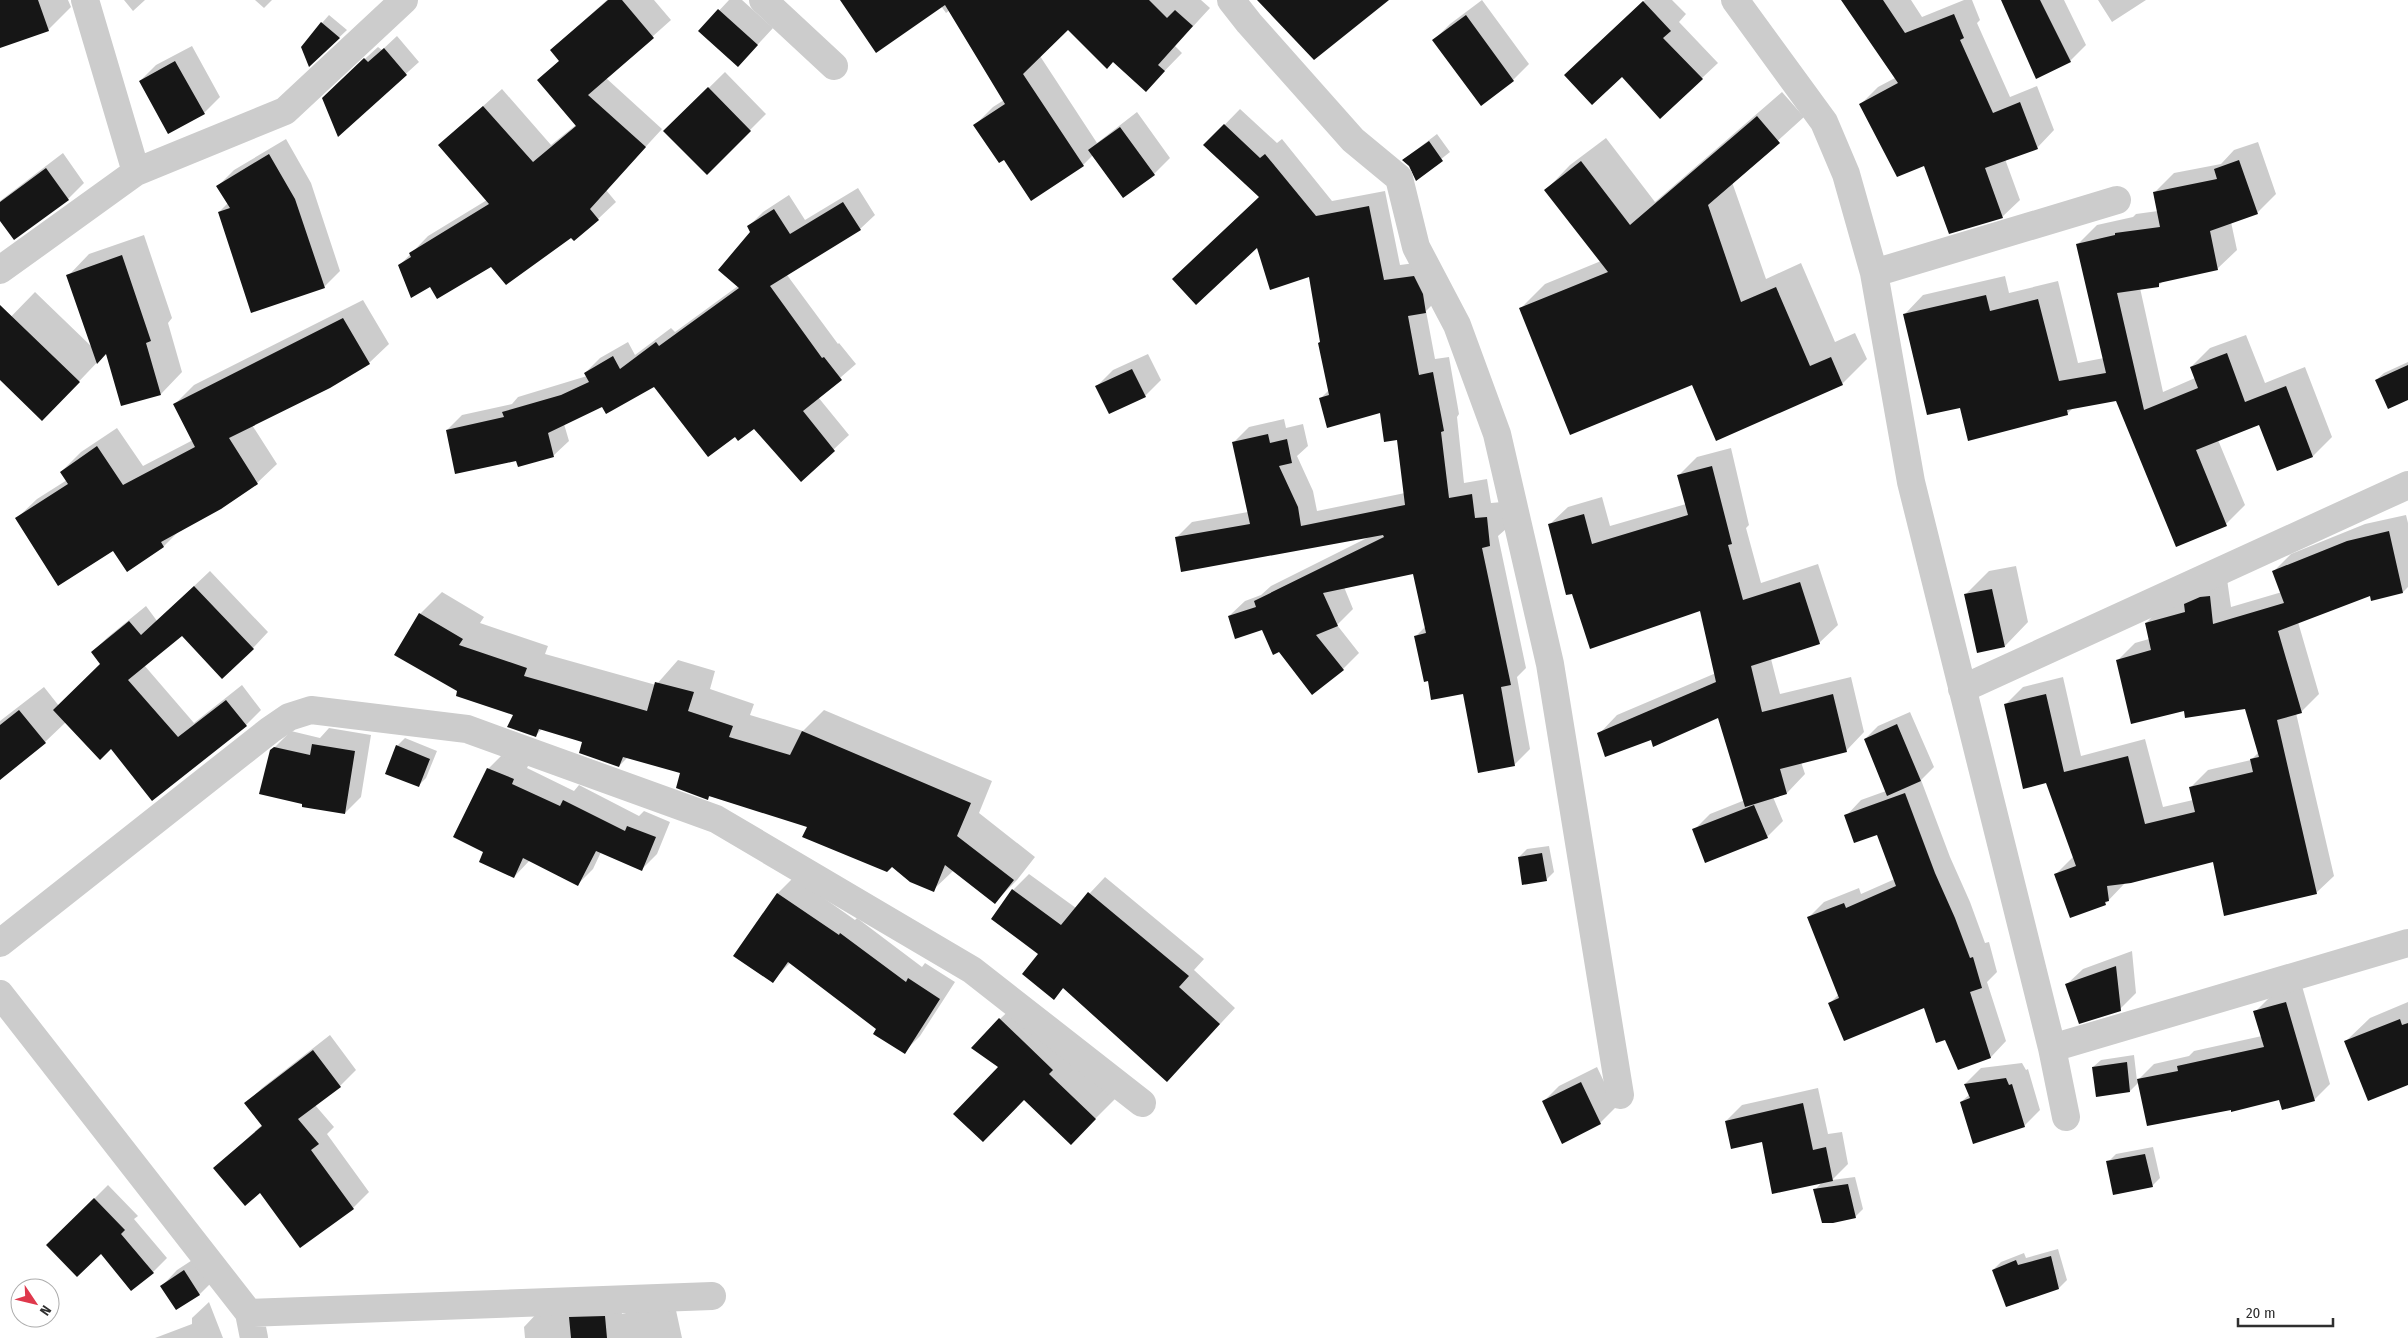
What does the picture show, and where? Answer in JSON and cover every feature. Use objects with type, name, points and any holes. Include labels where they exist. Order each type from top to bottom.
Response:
[{"type":"street","points":[[86,0],[136,172]]},
{"type":"street","points":[[0,270],[136,172],[285,111],[404,0]]},
{"type":"street","points":[[763,0],[834,66]]},
{"type":"street","points":[[1231,0],[1249,23],[1353,140],[1399,178],[1416,247],[1457,325],[1497,434],[1550,664],[1620,1095]]},
{"type":"street","points":[[1735,0],[1824,122],[1846,174],[1874,273],[1911,482],[2052,1048],[2066,1117]]},
{"type":"street","points":[[1874,273],[2117,200]]},
{"type":"street","points":[[1962,689],[2408,485]]},
{"type":"street","points":[[0,942],[262,736],[289,718],[311,710],[467,729],[716,819],[972,970],[1142,1103]]},
{"type":"street","points":[[2052,1048],[2408,943]]},
{"type":"street","points":[[0,994],[252,1326],[712,1296]]},
{"type":"building","points":[[0,0],[38,0],[49,31],[0,48]]},
{"type":"building","points":[[608,0],[622,0],[654,38],[588,95],[646,147],[590,209],[599,220],[574,241],[571,238],[506,285],[491,267],[437,299],[430,287],[411,298],[398,265],[411,257],[409,253],[489,204],[438,145],[483,106],[533,162],[576,126],[537,80],[559,61],[550,50]]},
{"type":"building","points":[[840,0],[1149,0],[1167,18],[1175,10],[1193,26],[1158,65],[1165,71],[1146,92],[1113,62],[1107,69],[1068,30],[1023,74],[1084,166],[1031,201],[1004,160],[999,163],[973,125],[1005,104],[945,5],[876,53]]},
{"type":"building","points":[[1257,0],[1389,0],[1314,60]]},
{"type":"building","points":[[1841,0],[1883,0],[1905,33],[1954,14],[1964,38],[1960,40],[1993,113],[2020,102],[2038,149],[1985,168],[2003,218],[1949,234],[1924,166],[1897,177],[1859,104],[1898,83]]},
{"type":"building","points":[[2001,0],[2040,0],[2071,62],[2036,79]]},
{"type":"building","points":[[1643,1],[1671,31],[1663,38],[1703,79],[1660,119],[1622,77],[1592,105],[1564,75]]},
{"type":"building","points":[[718,9],[758,45],[738,67],[698,31]]},
{"type":"building","points":[[1466,15],[1514,81],[1481,106],[1432,40]]},
{"type":"building","points":[[321,22],[340,38],[309,67],[301,47]]},
{"type":"building","points":[[384,48],[407,75],[338,137],[322,98],[364,58],[368,62]]},
{"type":"building","points":[[175,61],[205,114],[168,134],[139,81]]},
{"type":"building","points":[[708,87],[751,131],[707,175],[663,131]]},
{"type":"building","points":[[1757,116],[1780,143],[1708,205],[1741,302],[1776,287],[1810,366],[1831,357],[1843,385],[1716,441],[1692,385],[1570,435],[1519,308],[1608,272],[1544,190],[1581,161],[1630,225]]},
{"type":"building","points":[[1224,124],[1260,158],[1265,154],[1316,216],[1369,206],[1384,280],[1414,276],[1423,294],[1426,313],[1408,316],[1419,375],[1433,372],[1444,431],[1441,432],[1449,498],[1472,494],[1475,518],[1487,517],[1490,546],[1482,548],[1511,685],[1501,687],[1515,766],[1478,773],[1463,694],[1431,700],[1428,681],[1424,682],[1414,636],[1426,633],[1413,574],[1323,593],[1338,626],[1316,635],[1344,670],[1312,695],[1279,652],[1273,655],[1262,630],[1235,639],[1228,616],[1256,607],[1254,601],[1384,537],[1383,535],[1181,572],[1175,537],[1250,524],[1232,442],[1268,434],[1270,443],[1287,439],[1292,463],[1279,466],[1298,507],[1301,526],[1405,505],[1397,440],[1384,442],[1380,413],[1327,428],[1319,398],[1329,395],[1318,343],[1320,342],[1309,277],[1270,290],[1257,248],[1196,305],[1172,279],[1259,197],[1203,145]]},
{"type":"building","points":[[1120,127],[1155,175],[1123,198],[1088,150]]},
{"type":"building","points":[[1429,141],[1443,161],[1416,181],[1409,166],[1402,160]]},
{"type":"building","points":[[269,154],[295,199],[325,288],[251,313],[218,212],[230,208],[216,186]]},
{"type":"building","points":[[2239,160],[2258,214],[2210,231],[2218,270],[2159,283],[2159,287],[2117,293],[2144,410],[2198,388],[2190,367],[2227,353],[2245,402],[2286,386],[2313,457],[2277,471],[2259,425],[2196,450],[2227,526],[2176,547],[2116,401],[2067,410],[2068,415],[1968,441],[1960,408],[1927,415],[1903,314],[1986,295],[1990,311],[2038,299],[2059,381],[2106,373],[2076,244],[2115,235],[2115,233],[2160,227],[2153,192],[2217,179],[2214,169]]},
{"type":"building","points":[[46,168],[69,200],[14,240],[0,221],[0,202]]},
{"type":"building","points":[[843,202],[861,230],[770,286],[822,358],[824,357],[842,380],[803,411],[835,451],[801,482],[754,429],[738,441],[735,437],[708,457],[654,387],[606,414],[602,407],[548,433],[554,457],[518,467],[516,461],[455,474],[446,430],[504,417],[502,412],[561,395],[589,382],[584,373],[613,356],[620,369],[656,342],[659,346],[739,288],[718,270],[750,232],[747,226],[774,209],[790,234]]},
{"type":"building","points":[[122,255],[151,341],[146,343],[161,395],[121,406],[106,354],[97,364],[66,275]]},
{"type":"building","points":[[0,305],[80,382],[42,421],[0,380]]},
{"type":"building","points":[[343,318],[370,364],[330,388],[229,438],[258,484],[221,509],[161,542],[164,547],[127,572],[113,551],[58,586],[15,518],[68,484],[60,472],[97,446],[123,485],[195,447],[173,404]]},
{"type":"building","points":[[2408,365],[2408,400],[2388,409],[2375,380]]},
{"type":"building","points":[[1132,369],[1146,397],[1109,414],[1095,386]]},
{"type":"building","points":[[1712,466],[1732,544],[1728,545],[1743,600],[1800,582],[1820,644],[1751,666],[1762,712],[1833,694],[1847,752],[1780,769],[1787,794],[1745,807],[1718,718],[1653,747],[1651,740],[1605,757],[1597,733],[1716,682],[1700,611],[1590,649],[1572,594],[1566,595],[1548,524],[1584,514],[1592,544],[1688,515],[1677,475]]},
{"type":"building","points":[[2389,531],[2403,593],[2371,601],[2370,596],[2278,631],[2302,713],[2277,720],[2317,894],[2224,916],[2213,862],[2131,883],[2107,886],[2109,901],[2105,902],[2106,905],[2070,918],[2054,874],[2076,866],[2046,783],[2023,789],[2004,704],[2046,694],[2064,772],[2128,756],[2145,824],[2195,812],[2189,787],[2253,772],[2250,759],[2259,757],[2245,709],[2185,718],[2184,711],[2131,724],[2116,660],[2151,650],[2145,623],[2185,612],[2184,604],[2200,597],[2210,596],[2213,624],[2284,603],[2272,571],[2347,541]]},
{"type":"building","points":[[194,586],[254,649],[222,679],[182,636],[128,680],[178,737],[226,700],[247,726],[152,801],[111,749],[100,760],[53,710],[100,664],[91,652],[129,621],[141,635]]},
{"type":"building","points":[[1992,589],[2005,647],[1977,653],[1964,594]]},
{"type":"building","points":[[419,613],[463,639],[459,645],[527,668],[524,676],[647,711],[655,682],[694,692],[688,711],[733,726],[729,737],[790,755],[802,731],[971,803],[957,836],[1014,880],[995,904],[945,865],[934,892],[910,882],[892,867],[887,872],[802,837],[807,827],[709,796],[708,800],[676,788],[680,773],[623,757],[619,767],[579,753],[582,742],[539,729],[536,737],[507,727],[513,715],[456,696],[457,691],[394,655]]},
{"type":"building","points":[[19,710],[46,743],[0,780],[0,725]]},
{"type":"building","points":[[1897,724],[1921,781],[1887,796],[1864,739]]},
{"type":"building","points":[[312,744],[355,751],[345,814],[302,807],[302,804],[259,794],[270,750],[274,747],[310,755]]},
{"type":"building","points":[[396,745],[430,759],[419,787],[385,774]]},
{"type":"building","points":[[487,768],[514,779],[512,784],[560,806],[563,800],[625,831],[627,826],[656,837],[642,871],[596,851],[578,886],[523,858],[514,878],[479,862],[483,852],[453,837]]},
{"type":"building","points":[[1905,793],[1970,958],[1973,957],[1982,988],[1970,992],[1991,1058],[1958,1070],[1945,1040],[1936,1043],[1924,1008],[1844,1041],[1828,1003],[1839,998],[1807,917],[1844,903],[1846,908],[1896,886],[1877,835],[1854,843],[1844,815]]},
{"type":"building","points":[[1754,805],[1768,838],[1705,863],[1692,829]]},
{"type":"building","points":[[1542,853],[1547,881],[1522,885],[1518,857]]},
{"type":"building","points":[[1012,889],[1061,925],[1088,892],[1189,976],[1179,987],[1220,1024],[1167,1082],[1063,988],[1054,1000],[1022,974],[1038,954],[991,919]]},
{"type":"building","points":[[777,893],[839,935],[840,933],[906,982],[908,978],[940,999],[905,1054],[873,1034],[876,1029],[788,962],[773,983],[733,956]]},
{"type":"building","points":[[2116,966],[2121,1011],[2079,1024],[2065,984]]},
{"type":"building","points":[[2286,1002],[2315,1101],[2282,1110],[2279,1100],[2231,1112],[2231,1110],[2147,1126],[2137,1079],[2178,1071],[2177,1066],[2264,1047],[2253,1011]]},
{"type":"building","points":[[999,1018],[1053,1070],[1049,1074],[1096,1119],[1071,1145],[1024,1100],[983,1142],[953,1114],[998,1067],[971,1048]]},
{"type":"building","points":[[2400,1019],[2402,1025],[2408,1023],[2408,1085],[2368,1101],[2344,1041]]},
{"type":"building","points":[[313,1050],[341,1087],[298,1119],[319,1144],[311,1150],[354,1209],[300,1248],[260,1193],[245,1206],[213,1168],[262,1126],[244,1103]]},
{"type":"building","points":[[2127,1062],[2130,1092],[2096,1097],[2092,1067]]},
{"type":"building","points":[[2006,1078],[2009,1085],[2012,1084],[2025,1127],[1973,1144],[1960,1102],[1970,1098],[1964,1084]]},
{"type":"building","points":[[1581,1082],[1601,1124],[1562,1144],[1542,1101]]},
{"type":"building","points":[[1803,1103],[1813,1150],[1826,1147],[1833,1181],[1772,1194],[1762,1142],[1731,1149],[1725,1121]]},
{"type":"building","points":[[2145,1154],[2153,1187],[2113,1195],[2106,1161]]},
{"type":"building","points":[[1848,1184],[1856,1218],[1833,1223],[1822,1223],[1813,1189]]},
{"type":"building","points":[[94,1198],[125,1230],[121,1234],[154,1273],[131,1291],[101,1254],[77,1277],[46,1245]]},
{"type":"building","points":[[2051,1256],[2059,1289],[2006,1307],[1992,1270],[2016,1260],[2018,1265]]},
{"type":"building","points":[[184,1270],[200,1295],[176,1310],[160,1286]]},
{"type":"building","points":[[605,1316],[607,1338],[571,1338],[569,1317]]}]
